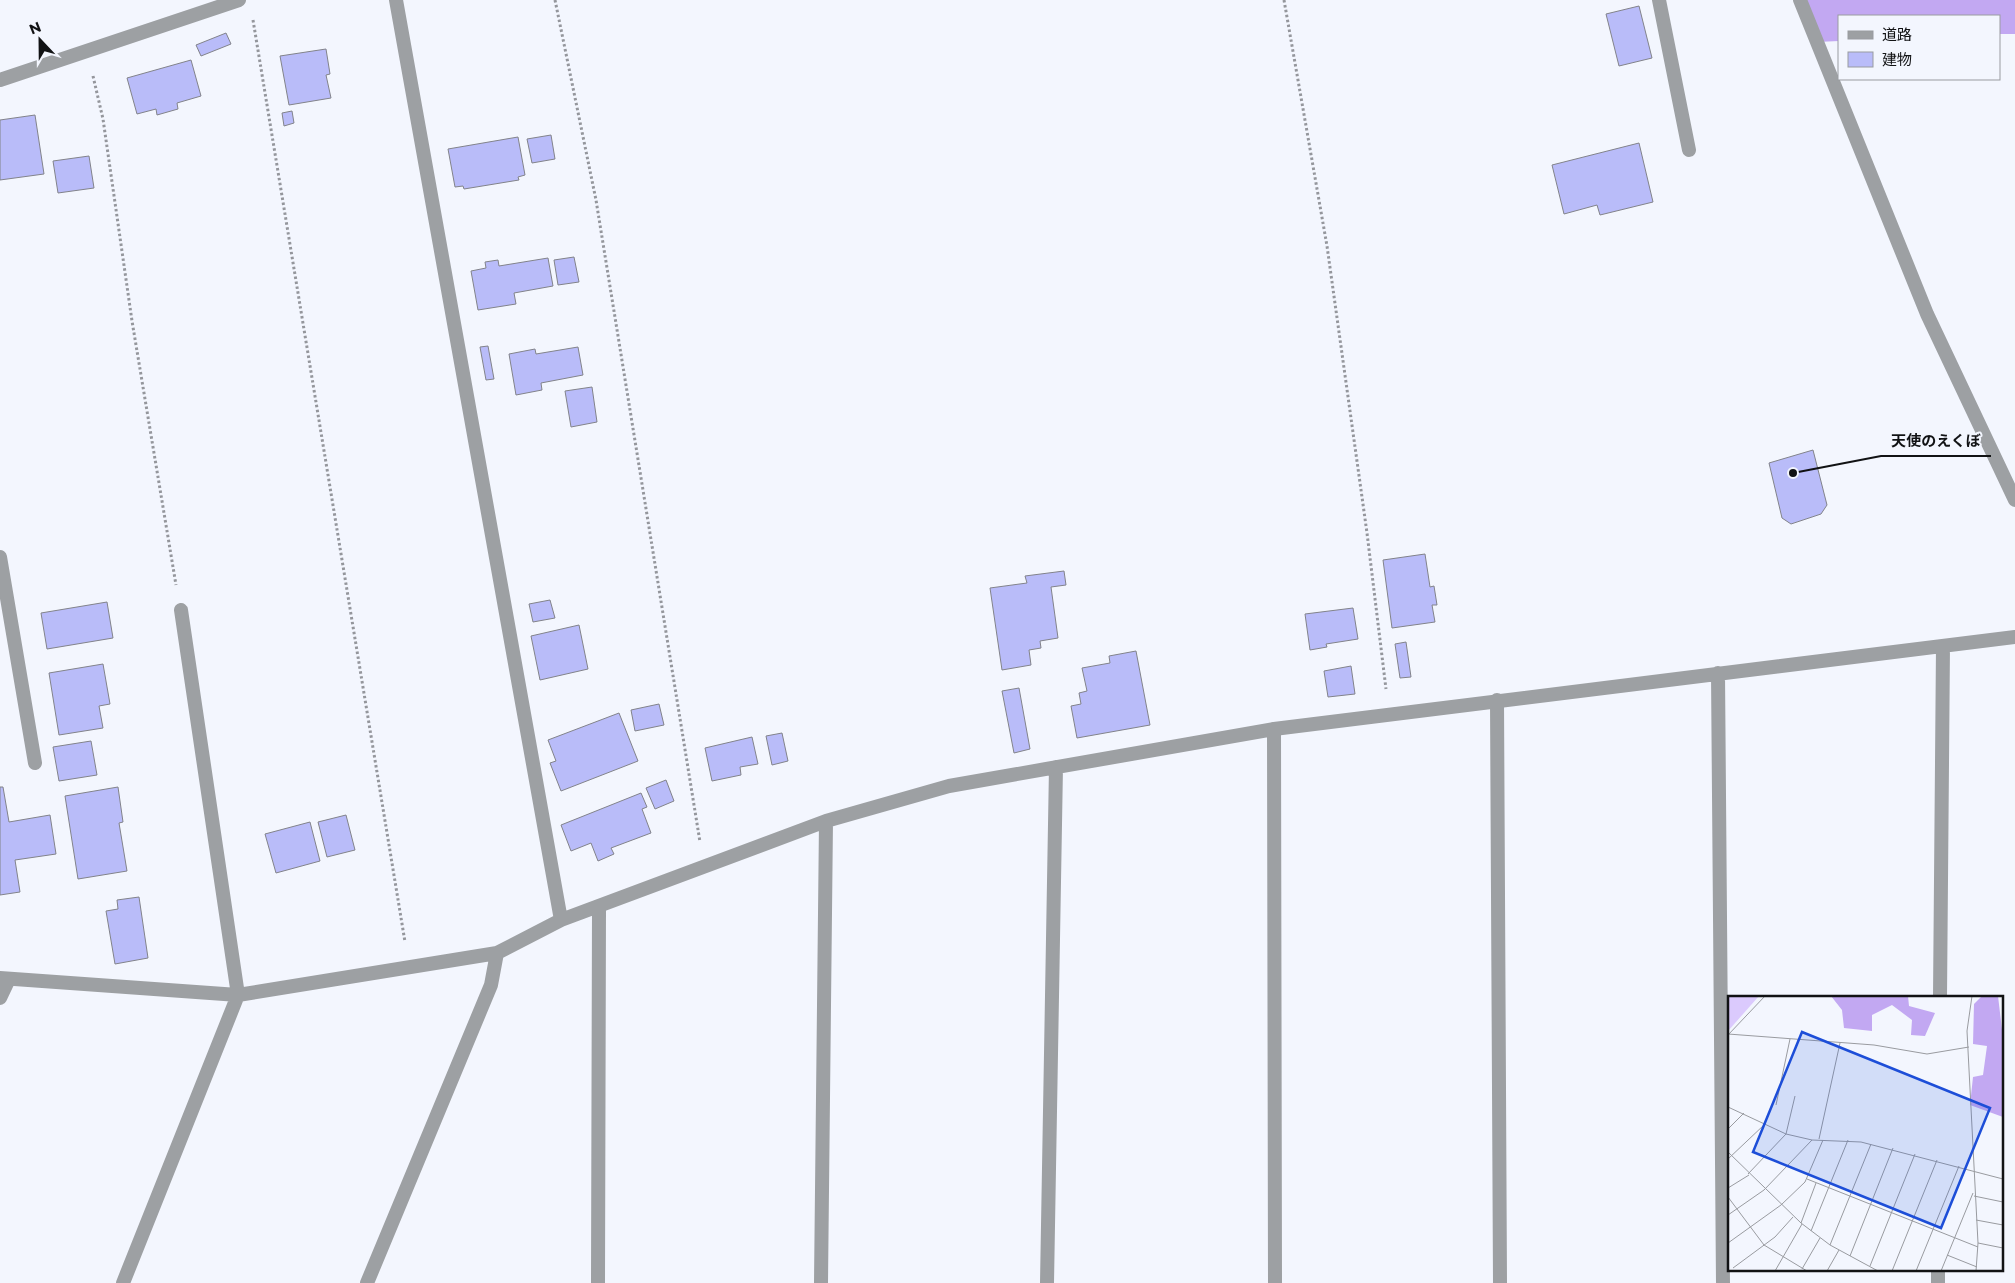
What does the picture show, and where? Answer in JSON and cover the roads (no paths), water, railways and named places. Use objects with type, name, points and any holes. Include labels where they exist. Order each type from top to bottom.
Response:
[{"type":"street","points":[[0,80],[239,0]]},
{"type":"street","points":[[396,0],[561,920]]},
{"type":"street","points":[[1659,0],[1689,150]]},
{"type":"street","points":[[1800,0],[1927,314],[2015,500]]},
{"type":"street","points":[[0,557],[35,763]]},
{"type":"street","points":[[123,1283],[238,995],[181,610]]},
{"type":"street","points":[[0,998],[4,978],[238,995],[497,953],[561,920],[826,821],[949,786],[1274,729],[2015,637]]},
{"type":"street","points":[[1940,996],[1943,646]]},
{"type":"street","points":[[1718,674],[1723,1283]]},
{"type":"street","points":[[1497,700],[1500,1283]]},
{"type":"street","points":[[1274,729],[1275,1283]]},
{"type":"street","points":[[1048,1283],[1056,767]]},
{"type":"street","points":[[821,1283],[826,821]]},
{"type":"street","points":[[598,1283],[599,907]]},
{"type":"street","points":[[367,1283],[491,985],[497,953]]},
{"type":"street","points":[[1938,1270],[1938,1283]]},
{"type":"place","name":"天使のえくぼ","points":[[1793,473]]}]
